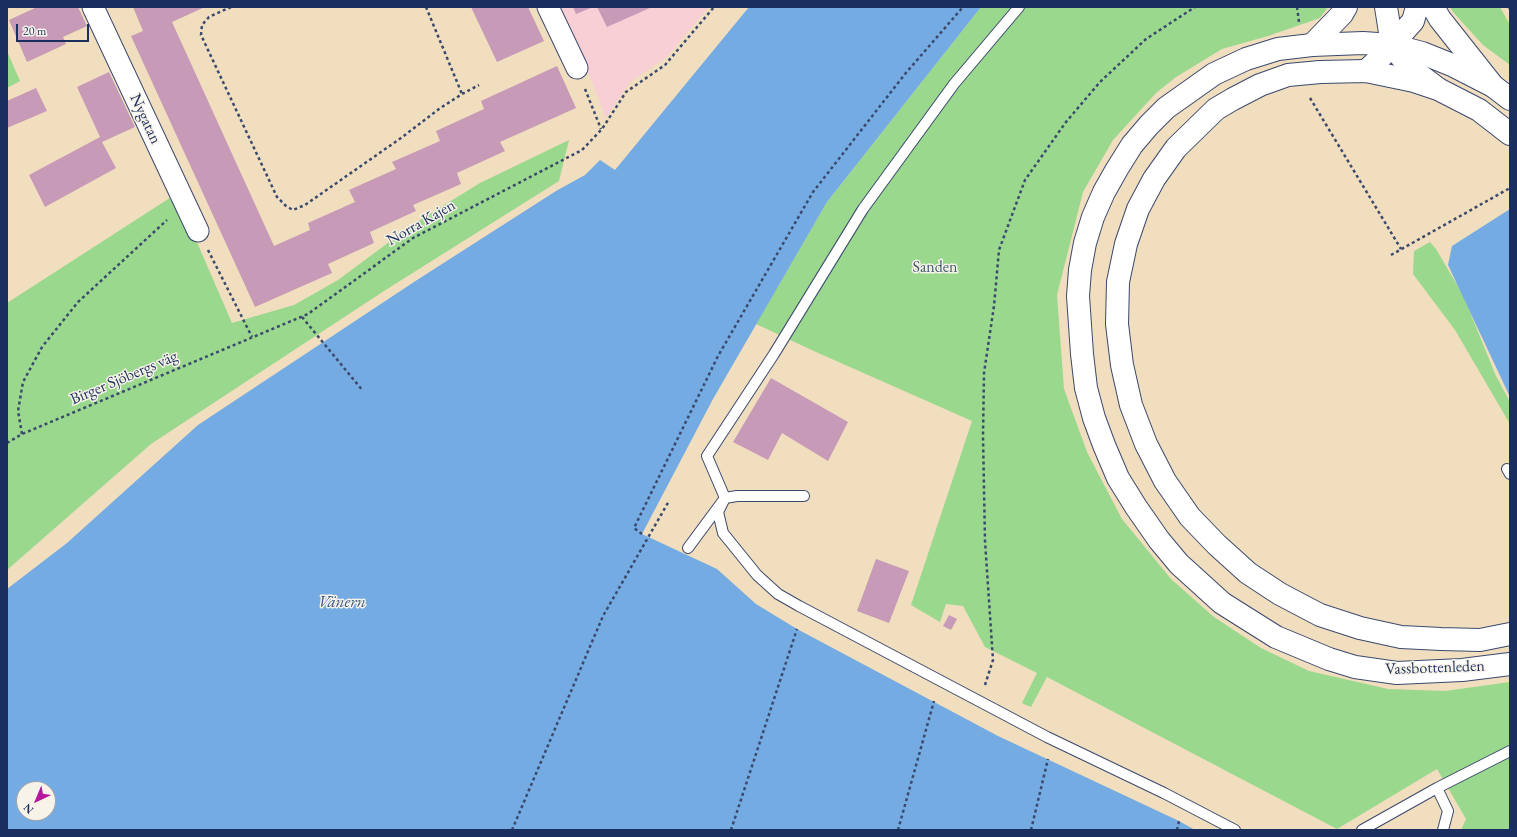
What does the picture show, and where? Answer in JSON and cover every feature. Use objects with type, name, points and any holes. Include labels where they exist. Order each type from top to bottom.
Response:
[{"type":"main road","points":[[1312,45],[1342,14],[1346,7]]},
{"type":"main road","points":[[1386,7],[1392,45],[1409,67],[1438,89],[1479,110],[1510,134]]},
{"type":"main road","points":[[1366,71],[1381,57],[1413,21],[1417,7]]},
{"type":"main road","points":[[1433,7],[1440,19],[1493,86],[1510,99]]},
{"type":"main road","name":"Vassbottenleden","points":[[1493,86],[1452,65],[1422,53],[1392,45],[1363,42],[1278,49],[1246,59],[1214,74],[1166,108],[1132,145],[1117,169],[1101,198],[1085,243],[1080,270],[1078,296],[1086,388],[1094,418],[1118,478],[1159,540],[1179,564],[1206,590],[1222,603],[1276,637],[1328,659],[1355,667],[1397,673],[1462,670],[1510,664]]},
{"type":"main road","name":"Vassbottenleden","points":[[1438,89],[1414,81],[1366,71],[1320,72],[1288,75],[1260,85],[1216,109],[1176,148],[1154,179],[1138,209],[1130,230],[1118,282],[1117,324],[1122,365],[1131,405],[1146,444],[1165,481],[1190,516],[1217,545],[1248,573],[1280,594],[1320,615],[1360,628],[1401,637],[1440,639],[1480,640],[1510,634]]},
{"type":"street","name":"Nygatan","points":[[93,7],[184,204],[198,231]]},
{"type":"street","points":[[548,7],[577,68]]},
{"type":"lane","points":[[1019,7],[954,84],[863,209],[774,354],[708,456],[725,498],[718,512],[723,533],[757,575],[778,594],[1047,738],[1164,793],[1235,830]]},
{"type":"lane","points":[[688,548],[725,498],[737,496],[804,496]]},
{"type":"lane","points":[[1362,830],[1436,788],[1510,752]]},
{"type":"lane","points":[[1436,788],[1448,811],[1443,830]]},
{"type":"path","points":[[231,7],[208,17],[202,25],[201,35],[276,197],[286,206],[294,210],[305,206],[401,138],[439,109],[479,85]]},
{"type":"path","points":[[426,7],[462,94]]},
{"type":"path","name":"Norra Kajen","points":[[252,337],[308,314],[413,238],[582,150],[602,129],[626,92],[665,65],[714,7]]},
{"type":"path","points":[[642,534],[634,528],[718,356],[813,192],[905,74],[963,7]]},
{"type":"path","points":[[979,702],[993,660],[985,541],[983,436],[984,373],[994,306],[999,250],[1026,180],[1066,122],[1100,82],[1146,39],[1195,7]]},
{"type":"path","points":[[1297,7],[1299,22]]},
{"type":"path","points":[[577,68],[602,129]]},
{"type":"path","points":[[1310,98],[1401,249]]},
{"type":"path","points":[[1391,255],[1510,188]]},
{"type":"path","points":[[22,434],[18,410],[23,382],[42,347],[78,302],[184,204]]},
{"type":"path","points":[[198,231],[252,337]]},
{"type":"path","points":[[302,317],[363,391]]},
{"type":"path","name":"Birger Sjöbergs väg","points":[[7,442],[22,434],[252,337]]},
{"type":"path","points":[[512,830],[603,616],[669,501]]},
{"type":"path","points":[[731,830],[797,629]]},
{"type":"path","points":[[898,830],[934,701]]},
{"type":"path","points":[[1031,830],[1048,759]]},
{"type":"path","points":[[1177,830],[1180,821]]},
{"type":"shaded area","points":[[558,7],[709,7],[667,57],[630,82],[606,118],[583,59]]},
{"type":"green space","name":"Sanden","points":[[981,7],[1328,7],[1320,18],[1268,36],[1222,49],[1176,77],[1156,93],[1113,140],[1083,192],[1057,295],[1064,389],[1087,452],[1122,519],[1171,579],[1214,617],[1261,648],[1309,671],[1388,689],[1445,691],[1510,682],[1510,830],[1461,830],[1466,819],[1437,769],[1337,829],[1047,677],[1031,707],[1022,703],[1037,673],[985,647],[963,606],[946,604],[940,622],[911,605],[972,421],[756,324],[827,202]]},
{"type":"green space","points":[[1450,7],[1500,7],[1510,25],[1510,65],[1483,45]]},
{"type":"green space","points":[[7,51],[20,81],[7,88]]},
{"type":"green space","points":[[569,140],[559,181],[384,291],[151,444],[7,570],[7,303],[176,194],[232,323],[294,305],[338,280],[412,225],[480,183]]},
{"type":"green space","points":[[1430,242],[1436,249],[1463,295],[1496,376],[1510,402],[1510,424],[1455,330],[1413,274],[1414,251]]},
{"type":"water","name":"Vänern","points":[[749,7],[981,7],[827,202],[713,399],[642,534],[717,569],[756,604],[797,629],[998,736],[1179,821],[1195,830],[7,830],[7,589],[67,543],[198,425],[417,280],[556,191],[585,175],[600,160],[615,170]]},
{"type":"water","points":[[1510,209],[1510,397],[1448,265],[1452,246]]},
{"type":"building","points":[[37,7],[78,7],[87,26],[63,37],[66,44],[27,62],[9,20]]},
{"type":"building","points":[[133,7],[205,7],[172,22],[274,246],[310,230],[308,223],[355,202],[349,190],[396,169],[392,162],[440,141],[436,131],[484,109],[481,101],[557,66],[576,108],[500,142],[505,151],[457,173],[461,184],[413,205],[416,211],[370,232],[374,243],[328,264],[332,273],[255,307],[131,36],[143,31]]},
{"type":"building","points":[[471,7],[528,7],[544,41],[497,62]]},
{"type":"building","points":[[573,7],[593,7],[576,14]]},
{"type":"building","points":[[597,7],[652,7],[607,27]]},
{"type":"building","points":[[109,72],[135,127],[102,142],[116,168],[45,207],[29,175],[100,137],[77,87]]},
{"type":"building","points":[[36,88],[47,111],[7,128],[7,101]]},
{"type":"building","points":[[771,378],[848,422],[828,461],[782,433],[768,460],[733,442]]},
{"type":"building","points":[[876,559],[909,571],[889,623],[857,611]]},
{"type":"building","points":[[949,615],[957,619],[951,630],[943,626]]}]
